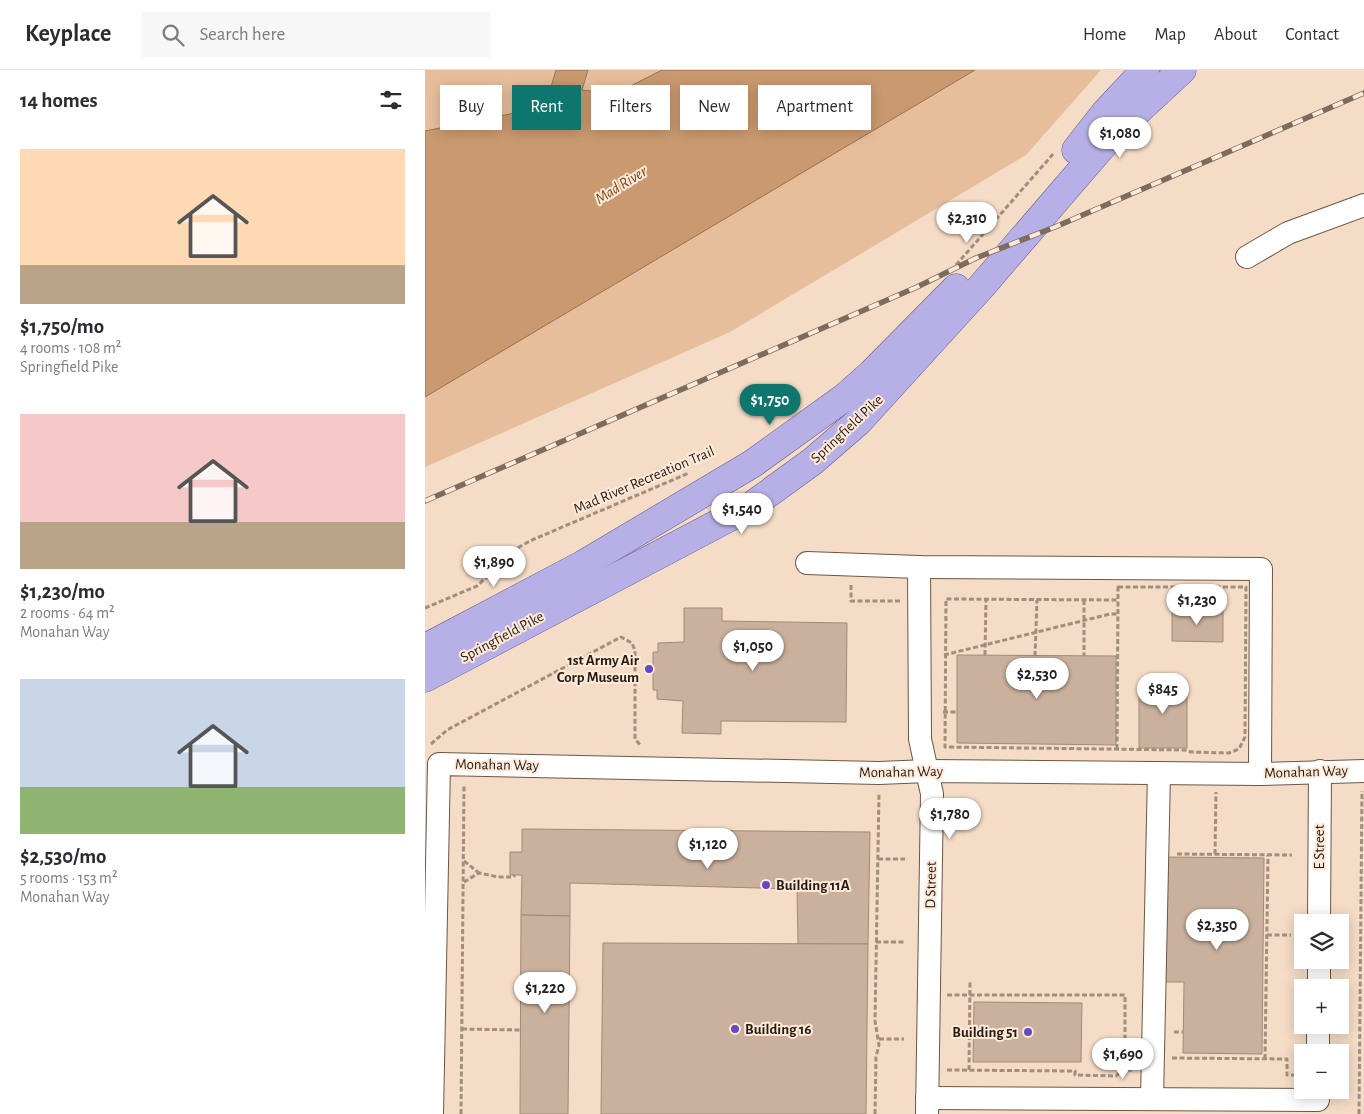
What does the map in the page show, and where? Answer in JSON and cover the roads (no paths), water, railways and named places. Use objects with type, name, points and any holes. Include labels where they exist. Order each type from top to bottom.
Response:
[{"type":"main road","name":"Springfield Pike","points":[[425,648],[582,565],[752,464],[845,397],[879,366],[959,286],[1059,172],[1105,113],[1145,70]]},
{"type":"main road","name":"Springfield Pike","points":[[425,678],[751,506],[813,461],[858,422],[981,287],[1111,136],[1182,70]]},
{"type":"street","points":[[1247,257],[1288,233],[1364,205]]},
{"type":"street","points":[[807,563],[919,567],[1261,569],[1260,774]]},
{"type":"street","name":"D Street","points":[[919,567],[921,739],[932,794],[927,1106]]},
{"type":"street","name":"Monahan Way","points":[[431,807],[433,756],[869,773],[927,771],[1260,774],[1320,771],[1363,779]]},
{"type":"street","name":"E Street","points":[[1319,914],[1320,771]]},
{"type":"street","points":[[1152,1099],[1159,773]]},
{"type":"street","points":[[431,807],[432,1114]]},
{"type":"street","points":[[927,1106],[1152,1099],[1318,1101]]},
{"type":"water","name":"Mad River","points":[[556,70],[588,70],[582,90],[591,91],[591,130],[670,130],[670,85],[633,85],[662,70],[975,70],[425,397],[425,131],[440,128],[440,130],[502,130],[502,116],[512,114],[512,130],[581,130],[581,85],[552,85]]},
{"type":"railway","points":[[425,501],[917,287],[976,258],[1055,227],[1364,93]]},
{"type":"place","name":"1st Army Air Corp Museum","points":[[649,669]]},
{"type":"place","name":"Building 11A","points":[[766,885]]},
{"type":"place","name":"Building 16","points":[[735,1029]]},
{"type":"place","name":"Building 51","points":[[1028,1032]]}]
